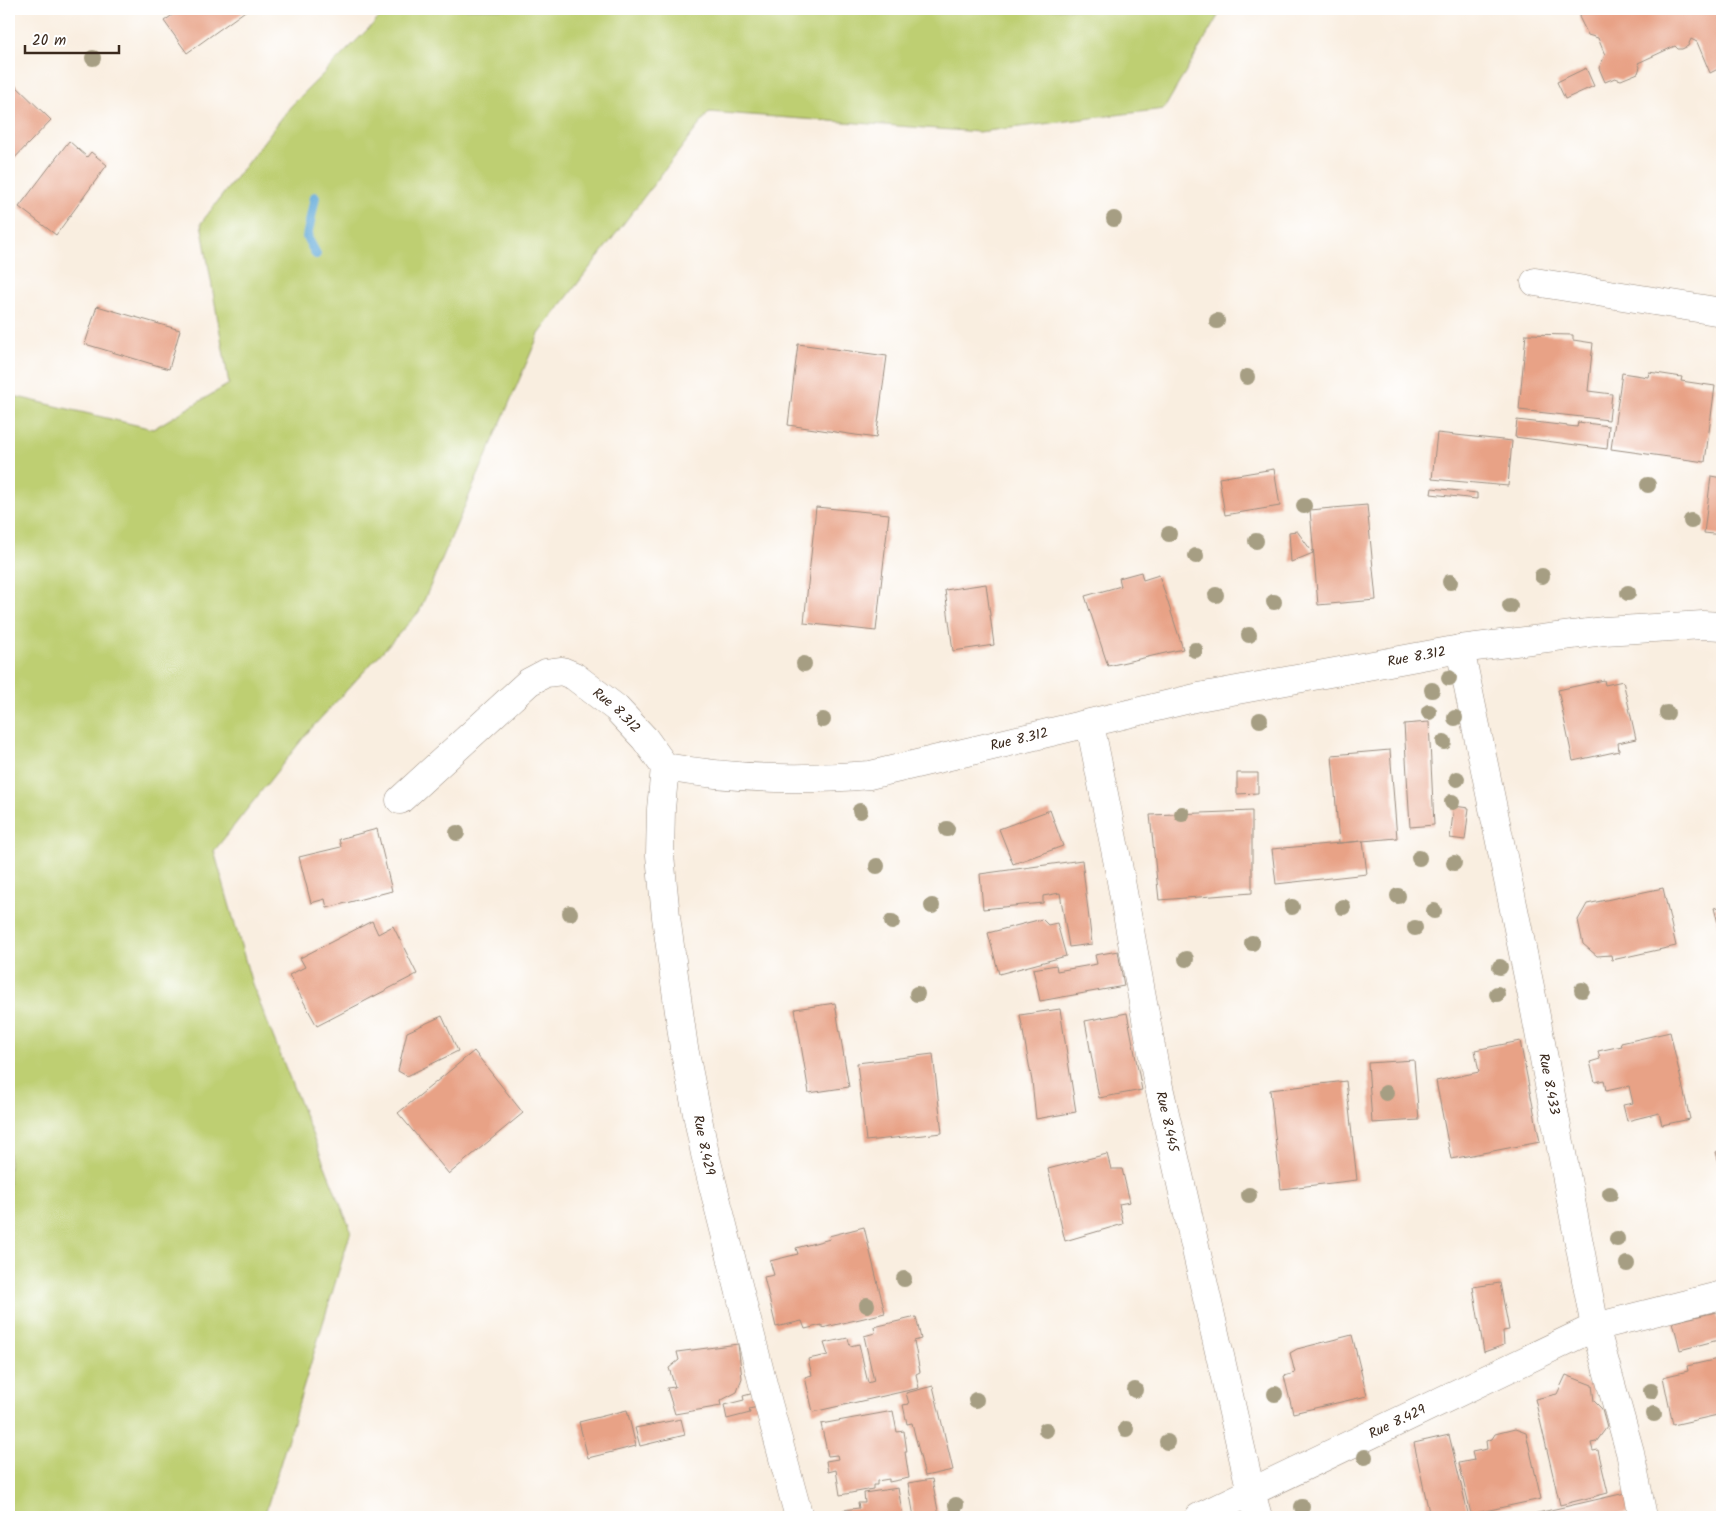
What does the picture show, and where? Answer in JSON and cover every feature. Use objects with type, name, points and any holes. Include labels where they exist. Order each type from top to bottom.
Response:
[{"type":"street","points":[[1536,282],[1722,312]]},
{"type":"street","name":"Rue 8.312","points":[[400,800],[529,682],[546,673],[562,671],[574,676],[616,708],[645,739],[666,767],[694,772],[774,778],[826,778],[870,775],[1200,697],[1460,649],[1604,630],[1703,625],[1722,626]]},
{"type":"street","name":"Rue 8.433","points":[[1460,649],[1534,1006],[1595,1327],[1630,1452],[1643,1517]]},
{"type":"street","name":"Rue 8.445","points":[[1090,724],[1118,859],[1156,1074],[1255,1505]]},
{"type":"street","name":"Rue 8.429","points":[[666,767],[661,809],[660,855],[666,917],[684,1048],[706,1154],[764,1388],[799,1517]]},
{"type":"street","name":"Rue 8.429","points":[[1199,1517],[1255,1505],[1595,1327],[1722,1295]]},
{"type":"green space","points":[[388,9],[1222,9],[1164,109],[979,132],[709,112],[539,334],[419,612],[308,732],[214,851],[252,984],[351,1231],[264,1517],[9,1517],[9,395],[153,429],[229,384],[201,223],[291,106]]},
{"type":"building","points":[[181,9],[248,9],[187,53],[164,21]]},
{"type":"building","points":[[1583,9],[1722,9],[1722,67],[1710,73],[1697,42],[1691,39],[1688,46],[1682,49],[1678,49],[1675,46],[1638,63],[1640,67],[1638,73],[1621,80],[1615,78],[1605,82],[1599,68],[1605,55],[1598,38],[1588,35],[1579,17]]},
{"type":"building","points":[[1586,68],[1594,86],[1565,99],[1557,82]]},
{"type":"building","points":[[11,81],[51,120],[9,164],[9,84]]},
{"type":"building","points":[[69,141],[87,157],[91,152],[107,165],[56,235],[19,207]]},
{"type":"building","points":[[97,306],[180,330],[169,369],[85,344]]},
{"type":"building","points":[[1526,334],[1573,335],[1573,340],[1593,343],[1588,391],[1612,394],[1609,420],[1519,410]]},
{"type":"building","points":[[798,344],[887,356],[876,438],[788,425]]},
{"type":"building","points":[[1649,372],[1682,377],[1681,381],[1715,386],[1705,462],[1611,449],[1622,373],[1648,377]]},
{"type":"building","points":[[1517,420],[1577,427],[1578,422],[1609,426],[1607,449],[1515,437]]},
{"type":"building","points":[[1437,433],[1512,441],[1508,486],[1432,479]]},
{"type":"building","points":[[1274,469],[1280,506],[1225,515],[1219,478]]},
{"type":"building","points":[[1711,476],[1722,478],[1722,535],[1704,533]]},
{"type":"building","points":[[1432,488],[1477,493],[1477,499],[1431,494]]},
{"type":"building","points":[[1367,505],[1376,600],[1318,605],[1310,510]]},
{"type":"building","points":[[816,507],[889,514],[876,631],[804,623]]},
{"type":"building","points":[[1297,531],[1313,553],[1291,562],[1289,532]]},
{"type":"building","points":[[1141,572],[1143,580],[1159,575],[1183,649],[1108,666],[1085,596],[1121,586],[1119,578]]},
{"type":"building","points":[[986,584],[994,645],[953,651],[945,590]]},
{"type":"building","points":[[1604,680],[1605,685],[1623,681],[1636,739],[1618,743],[1619,751],[1573,761],[1558,690]]},
{"type":"building","points":[[1429,722],[1434,825],[1410,827],[1404,724]]},
{"type":"building","points":[[1390,750],[1397,838],[1339,843],[1332,755]]},
{"type":"building","points":[[1237,773],[1258,773],[1258,793],[1237,794]]},
{"type":"building","points":[[1454,806],[1469,808],[1465,840],[1450,838]]},
{"type":"building","points":[[1050,810],[1063,846],[1013,864],[999,829]]},
{"type":"building","points":[[1252,811],[1252,893],[1159,900],[1150,815]]},
{"type":"building","points":[[377,829],[392,891],[327,908],[325,899],[311,903],[299,857],[341,847],[339,839]]},
{"type":"building","points":[[1363,841],[1367,874],[1276,884],[1272,849]]},
{"type":"building","points":[[1082,860],[1092,944],[1069,947],[1060,893],[1043,896],[1043,903],[983,909],[980,874]]},
{"type":"building","points":[[1663,888],[1676,946],[1612,960],[1611,955],[1597,956],[1583,944],[1578,920],[1587,904]]},
{"type":"building","points":[[1722,906],[1722,938],[1714,908]]},
{"type":"building","points":[[1042,919],[1048,925],[1057,923],[1066,956],[999,974],[988,933]]},
{"type":"building","points":[[372,921],[378,934],[393,926],[417,974],[317,1026],[289,975],[305,967],[300,958]]},
{"type":"building","points":[[1118,951],[1124,986],[1040,1001],[1033,969],[1056,965],[1057,971],[1097,964],[1095,955]]},
{"type":"building","points":[[835,1003],[849,1087],[809,1093],[795,1009]]},
{"type":"building","points":[[1060,1009],[1076,1112],[1036,1119],[1032,1081],[1020,1015]]},
{"type":"building","points":[[1127,1013],[1142,1090],[1099,1098],[1085,1021]]},
{"type":"building","points":[[442,1016],[458,1051],[407,1076],[398,1071],[407,1032]]},
{"type":"building","points":[[1670,1032],[1690,1119],[1662,1125],[1659,1113],[1627,1121],[1623,1105],[1633,1103],[1629,1086],[1606,1091],[1604,1080],[1595,1082],[1590,1062],[1600,1059],[1598,1051],[1622,1046],[1621,1043]]},
{"type":"building","points":[[1520,1041],[1540,1142],[1451,1159],[1436,1081],[1479,1072],[1475,1050]]},
{"type":"building","points":[[474,1051],[523,1113],[449,1174],[398,1113]]},
{"type":"building","points":[[933,1054],[942,1133],[866,1141],[857,1063]]},
{"type":"building","points":[[1414,1060],[1419,1120],[1372,1123],[1368,1063]]},
{"type":"building","points":[[1346,1081],[1357,1180],[1281,1189],[1270,1090]]},
{"type":"building","points":[[1722,1150],[1722,1173],[1716,1152]]},
{"type":"building","points":[[1107,1154],[1111,1169],[1122,1169],[1130,1202],[1119,1204],[1123,1224],[1065,1241],[1048,1169]]},
{"type":"building","points":[[864,1227],[885,1313],[822,1328],[822,1325],[805,1329],[802,1321],[776,1327],[764,1277],[774,1275],[770,1261],[798,1254],[796,1248],[830,1239],[829,1236]]},
{"type":"building","points":[[1500,1283],[1509,1330],[1503,1331],[1504,1345],[1484,1352],[1473,1287]]},
{"type":"building","points":[[1716,1312],[1722,1339],[1680,1350],[1673,1322]]},
{"type":"building","points":[[916,1317],[921,1339],[914,1341],[920,1372],[916,1374],[919,1388],[813,1412],[805,1377],[812,1375],[808,1359],[828,1355],[824,1343],[848,1338],[850,1346],[859,1344],[868,1383],[874,1381],[864,1336],[875,1333],[874,1327]]},
{"type":"building","points":[[1352,1335],[1367,1396],[1293,1413],[1284,1376],[1295,1373],[1290,1353],[1297,1349]]},
{"type":"building","points":[[738,1344],[742,1378],[737,1392],[720,1401],[721,1406],[675,1414],[667,1388],[675,1387],[669,1368],[679,1360],[677,1352]]},
{"type":"building","points":[[1718,1359],[1719,1364],[1722,1363],[1722,1414],[1673,1425],[1663,1377],[1688,1371],[1687,1366]]},
{"type":"building","points":[[1566,1375],[1592,1385],[1594,1401],[1602,1409],[1607,1427],[1596,1442],[1591,1443],[1593,1451],[1598,1450],[1608,1493],[1560,1505],[1535,1399],[1557,1394]]},
{"type":"building","points":[[933,1386],[953,1470],[925,1476],[912,1423],[907,1424],[903,1405],[909,1404],[906,1393]]},
{"type":"building","points":[[758,1392],[762,1406],[749,1409],[750,1413],[727,1419],[724,1405],[744,1400],[743,1396]]},
{"type":"building","points":[[627,1410],[636,1446],[588,1458],[579,1422]]},
{"type":"building","points":[[893,1411],[897,1432],[904,1431],[909,1478],[889,1482],[889,1479],[877,1481],[877,1485],[873,1485],[873,1489],[840,1495],[836,1470],[828,1472],[826,1461],[838,1459],[837,1455],[828,1456],[821,1424]]},
{"type":"building","points":[[681,1419],[685,1435],[640,1446],[635,1428]]},
{"type":"building","points":[[1515,1429],[1526,1433],[1541,1499],[1471,1514],[1459,1463],[1474,1460],[1472,1452],[1487,1449],[1486,1441],[1492,1439],[1495,1434]]},
{"type":"building","points":[[1449,1435],[1469,1517],[1430,1517],[1414,1443]]},
{"type":"building","points":[[932,1479],[939,1516],[914,1517],[908,1483]]},
{"type":"building","points":[[898,1488],[903,1517],[840,1517],[843,1516],[843,1510],[859,1508],[858,1503],[865,1503],[864,1493]]},
{"type":"building","points":[[1634,1491],[1638,1510],[1606,1517],[1520,1517]]},
{"type":"waterway","points":[[315,197],[307,237],[316,254]]}]
